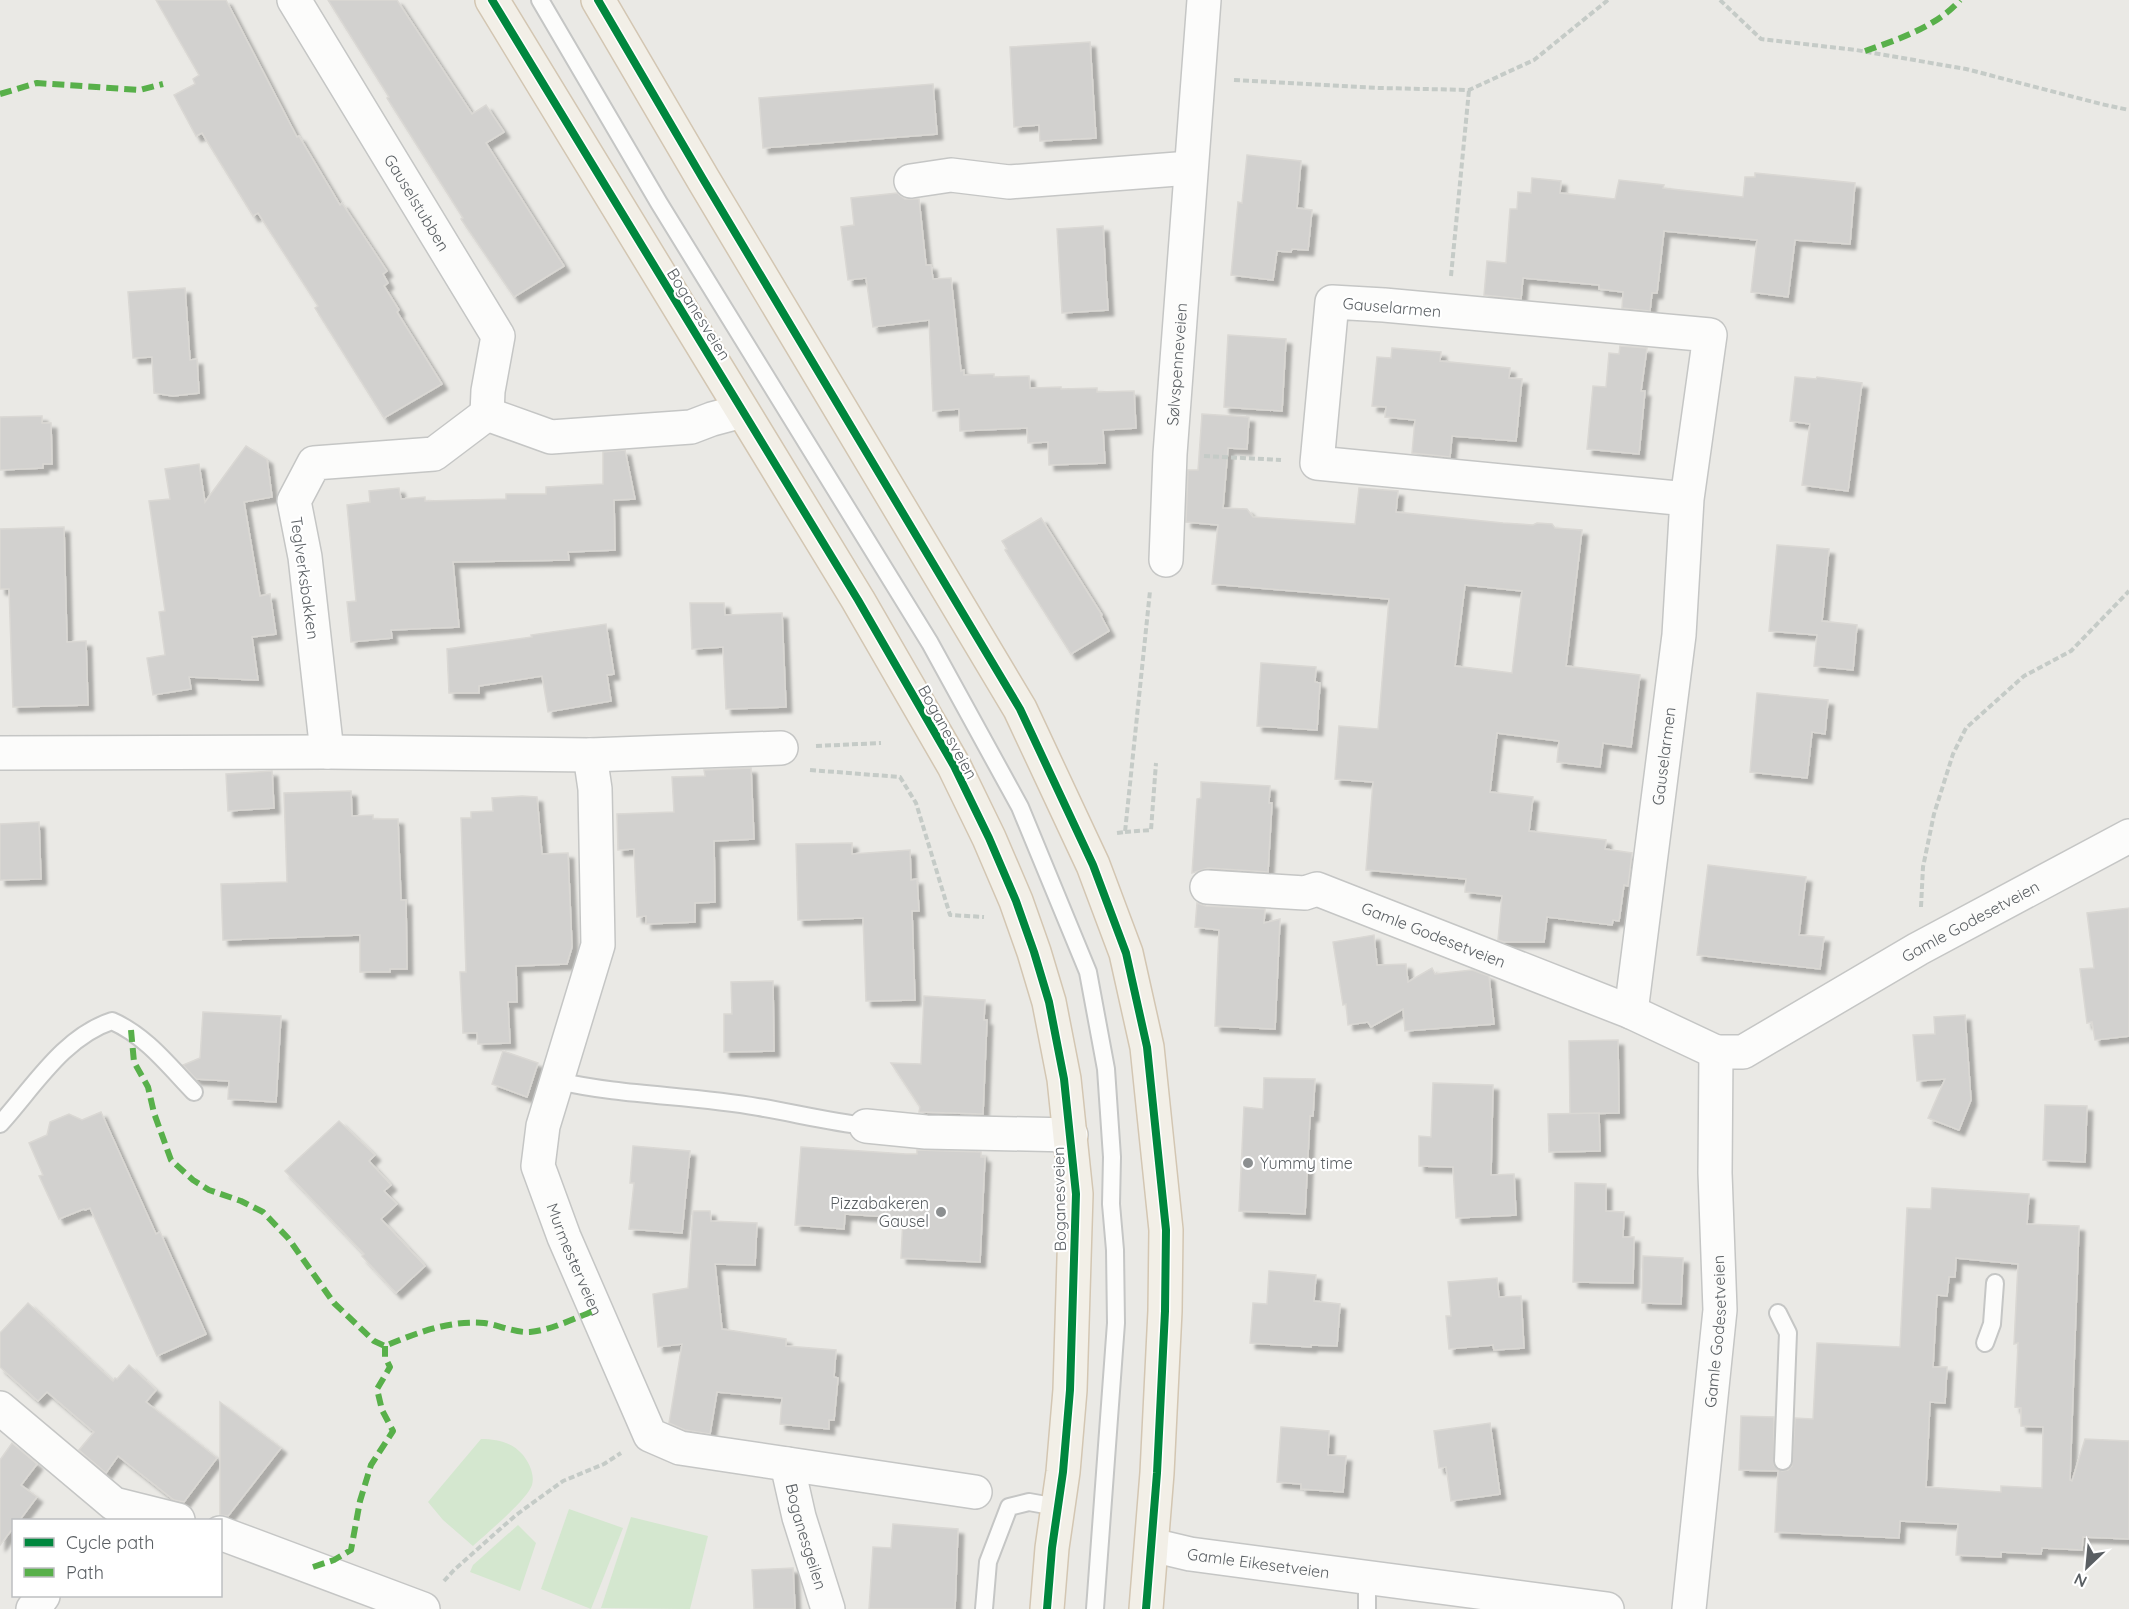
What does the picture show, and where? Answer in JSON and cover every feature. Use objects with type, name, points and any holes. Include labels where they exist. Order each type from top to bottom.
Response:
[{"type":"main road","name":"Boganesveien","points":[[492,0],[864,610],[954,766],[1016,901],[1049,1002],[1064,1079],[1076,1194],[1071,1366],[1063,1472],[1057,1507],[1047,1609]]},
{"type":"main road","points":[[598,0],[1020,709],[1093,865],[1122,942],[1147,1047],[1167,1230],[1165,1311],[1152,1545],[1146,1609]]},
{"type":"street","name":"Gauselstubben","points":[[294,0],[498,336],[488,391],[487,414]]},
{"type":"street","name":"Sølvspenneveien","points":[[1167,560],[1170,454],[1204,0]]},
{"type":"street","points":[[911,181],[951,174],[1009,182],[1190,168]]},
{"type":"street","name":"Gauselarmen","points":[[1317,463],[1332,302],[1710,335],[1687,499],[1679,635],[1631,1012]]},
{"type":"street","points":[[487,414],[551,437],[692,426],[711,418],[742,411]]},
{"type":"street","name":"Teglverksbakken","points":[[327,752],[304,557],[294,501],[314,462],[434,454],[487,414]]},
{"type":"street","points":[[1317,463],[1687,499]]},
{"type":"street","points":[[0,753],[327,752],[590,755],[781,748]]},
{"type":"street","name":"Murmesterveien","points":[[590,755],[595,789],[598,945],[543,1126],[538,1166],[564,1237],[650,1435]]},
{"type":"street","name":"Gamle Godesetveien","points":[[1207,887],[1305,892],[1317,889],[1631,1012],[1716,1052],[1743,1052],[1918,949],[2129,837]]},
{"type":"street","name":"Gamle Godesetveien","points":[[1689,1609],[1720,1310],[1715,1173],[1716,1052]]},
{"type":"street","name":"Boganesveien","points":[[866,1126],[926,1132],[1071,1135]]},
{"type":"street","points":[[0,1408],[108,1513],[158,1518]]},
{"type":"street","points":[[650,1435],[680,1448],[975,1492]]},
{"type":"street","name":"Boganesgeilen","points":[[787,1464],[799,1517],[828,1609]]},
{"type":"street","points":[[222,1534],[422,1608]]},
{"type":"street","name":"Gamle Eikesetveien","points":[[1152,1545],[1367,1593],[1607,1609]]},
{"type":"street","points":[[33,1609],[42,1597]]},
{"type":"lane","name":"Boganesveien","points":[[540,0],[659,204],[930,643],[1020,807],[1088,972],[1106,1069],[1112,1157],[1111,1204],[1115,1250],[1116,1323],[1095,1609]]},
{"type":"lane","points":[[0,1124],[62,1052],[98,1026],[112,1021],[131,1030],[155,1050],[194,1092]]},
{"type":"lane","points":[[558,1081],[590,1088],[758,1107],[866,1126]]},
{"type":"lane","points":[[1985,1343],[1992,1324],[1995,1283]]},
{"type":"lane","points":[[1778,1313],[1788,1333],[1783,1461]]},
{"type":"lane","points":[[984,1609],[988,1562],[1009,1507],[1029,1502],[1057,1507]]},
{"type":"path","points":[[1197,78],[1380,88],[1469,90],[1534,60],[1608,0]]},
{"type":"path","points":[[1720,0],[1761,39],[1856,50],[1966,69],[2129,110]]},
{"type":"path","points":[[1447,312],[1469,90]]},
{"type":"path","points":[[1170,454],[1317,463]]},
{"type":"path","points":[[1125,832],[1151,576],[1167,560]]},
{"type":"path","points":[[1918,949],[1923,867],[1934,814],[1953,754],[1966,728],[2024,676],[2071,651],[2129,591]]},
{"type":"path","points":[[781,748],[881,743]]},
{"type":"path","points":[[781,748],[794,768],[900,777],[916,803],[950,915],[982,918],[991,914]]},
{"type":"path","points":[[1107,834],[1151,830],[1156,763]]},
{"type":"path","points":[[422,1608],[454,1570],[516,1515],[563,1481],[604,1464],[650,1435]]},
{"type":"green space","points":[[481,1439],[504,1442],[519,1451],[529,1465],[533,1481],[529,1491],[506,1517],[473,1546],[443,1520],[428,1502]]},
{"type":"green space","points":[[569,1509],[623,1528],[591,1609],[541,1589]]},
{"type":"green space","points":[[631,1517],[708,1536],[690,1609],[601,1608]]},
{"type":"green space","points":[[518,1525],[536,1543],[520,1591],[470,1572],[473,1565]]},
{"type":"building","points":[[156,0],[226,0],[297,137],[299,136],[340,205],[342,203],[387,271],[383,274],[388,283],[384,286],[399,310],[397,312],[442,384],[384,418],[315,308],[318,306],[258,213],[253,216],[202,133],[196,136],[174,95],[195,84],[193,79],[199,75]]},
{"type":"building","points":[[328,0],[397,0],[472,114],[486,105],[504,132],[486,143],[564,266],[514,297],[461,219],[463,218]]},
{"type":"building","points":[[1090,42],[1096,138],[1040,141],[1039,125],[1014,127],[1010,47]]},
{"type":"building","points":[[933,84],[937,134],[763,148],[759,98]]},
{"type":"building","points":[[1247,155],[1301,161],[1297,208],[1312,210],[1308,250],[1277,251],[1273,280],[1231,275],[1238,202],[1242,203]]},
{"type":"building","points":[[1755,173],[1855,183],[1850,244],[1795,240],[1788,297],[1751,292],[1757,240],[1664,231],[1657,293],[1652,293],[1650,311],[1622,308],[1623,292],[1599,289],[1599,285],[1523,278],[1521,299],[1484,295],[1487,261],[1506,263],[1510,209],[1517,209],[1518,192],[1531,193],[1532,178],[1561,181],[1560,193],[1615,199],[1619,180],[1664,185],[1663,188],[1743,197],[1745,177],[1755,177]]},
{"type":"building","points":[[897,193],[905,199],[919,199],[926,265],[931,265],[933,279],[951,278],[961,371],[964,370],[964,375],[1029,376],[1030,388],[1097,388],[1097,392],[1134,391],[1136,428],[1103,430],[1105,463],[1049,465],[1048,442],[1028,443],[1027,428],[960,431],[959,409],[933,411],[929,320],[873,327],[866,278],[848,280],[841,227],[854,225],[851,198]]},
{"type":"building","points":[[1103,226],[1108,310],[1062,313],[1057,229]]},
{"type":"building","points":[[185,288],[190,360],[197,359],[199,393],[173,396],[154,393],[152,357],[133,358],[128,292]]},
{"type":"building","points":[[1228,335],[1286,339],[1282,411],[1224,407]]},
{"type":"building","points":[[1620,346],[1647,348],[1641,391],[1645,391],[1639,454],[1587,449],[1593,386],[1606,387],[1609,353],[1619,354]]},
{"type":"building","points":[[1392,348],[1441,352],[1440,361],[1510,368],[1509,378],[1522,379],[1516,441],[1452,436],[1450,457],[1412,453],[1415,420],[1385,417],[1386,407],[1372,406],[1377,357],[1391,358]]},
{"type":"building","points":[[1795,377],[1816,379],[1817,377],[1862,383],[1848,491],[1802,485],[1810,424],[1790,421]]},
{"type":"building","points":[[1202,414],[1249,417],[1247,449],[1228,448],[1223,508],[1247,509],[1253,517],[1355,524],[1359,488],[1398,491],[1396,512],[1503,523],[1552,524],[1555,528],[1582,530],[1566,666],[1640,675],[1631,747],[1603,743],[1600,767],[1557,762],[1559,741],[1497,733],[1490,792],[1533,797],[1529,831],[1606,840],[1605,849],[1632,853],[1628,886],[1624,885],[1619,921],[1613,920],[1612,925],[1547,917],[1544,942],[1504,942],[1498,940],[1502,896],[1465,892],[1466,879],[1366,870],[1373,782],[1335,779],[1339,726],[1378,729],[1389,599],[1212,584],[1218,525],[1186,522],[1188,470],[1198,470]],"holes":[[[1465,585],[1522,591],[1512,673],[1455,666]]]},
{"type":"building","points":[[42,416],[42,423],[51,423],[52,464],[43,464],[43,468],[0,470],[0,417]]},
{"type":"building","points":[[246,446],[267,459],[272,497],[244,502],[260,596],[270,594],[276,634],[252,637],[258,680],[189,677],[191,689],[153,695],[147,658],[165,655],[159,612],[165,611],[149,501],[170,499],[165,469],[199,464],[205,502]]},
{"type":"building","points":[[625,450],[635,499],[614,500],[615,550],[568,552],[569,560],[453,562],[459,627],[391,630],[392,638],[351,642],[347,602],[356,601],[347,505],[370,502],[369,491],[399,488],[401,499],[425,497],[425,501],[506,499],[506,494],[546,494],[546,487],[603,484],[603,452]]},
{"type":"building","points":[[1041,518],[1102,615],[1109,631],[1071,654],[1005,550],[1007,549],[1002,541]]},
{"type":"building","points":[[64,527],[67,642],[86,641],[88,705],[13,707],[9,589],[0,589],[0,529]]},
{"type":"building","points":[[1777,545],[1829,549],[1822,621],[1857,625],[1853,670],[1814,666],[1817,635],[1769,631]]},
{"type":"building","points":[[690,603],[724,603],[725,615],[782,613],[786,707],[726,709],[723,647],[692,649]]},
{"type":"building","points":[[606,624],[614,674],[607,675],[611,701],[548,712],[542,676],[479,686],[479,693],[449,693],[447,649]]},
{"type":"building","points":[[1261,663],[1316,667],[1315,682],[1320,683],[1317,730],[1257,726]]},
{"type":"building","points":[[1757,693],[1828,700],[1825,734],[1812,732],[1807,778],[1750,772]]},
{"type":"building","points":[[751,768],[754,839],[714,841],[715,902],[695,903],[695,922],[646,924],[646,916],[637,917],[634,849],[618,850],[617,814],[674,812],[672,777],[705,776],[704,770]]},
{"type":"building","points":[[272,771],[274,808],[228,811],[226,774]]},
{"type":"building","points":[[1201,782],[1270,786],[1269,803],[1272,803],[1268,872],[1208,868],[1192,873],[1197,799],[1201,798]]},
{"type":"building","points":[[351,791],[352,816],[373,815],[373,819],[398,819],[401,900],[406,900],[407,969],[390,969],[390,972],[360,972],[360,935],[223,940],[221,884],[287,882],[284,793]]},
{"type":"building","points":[[537,797],[542,854],[568,853],[572,947],[567,964],[516,966],[517,1002],[508,1002],[510,1043],[478,1044],[477,1033],[463,1033],[460,972],[466,972],[461,818],[471,818],[471,812],[493,811],[492,798]]},
{"type":"building","points":[[39,822],[41,879],[0,880],[0,824]]},
{"type":"building","points":[[852,843],[852,854],[910,850],[911,880],[917,879],[919,911],[912,911],[915,1000],[866,1001],[863,918],[798,920],[796,844]]},
{"type":"building","points":[[1708,865],[1806,877],[1799,935],[1824,937],[1820,969],[1697,955]]},
{"type":"building","points":[[1197,903],[1206,906],[1265,909],[1264,923],[1280,919],[1275,1029],[1215,1026],[1219,930],[1195,927]]},
{"type":"building","points":[[2129,908],[2129,1036],[2095,1040],[2092,1022],[2087,1023],[2080,969],[2094,968],[2087,913]]},
{"type":"building","points":[[1374,935],[1377,965],[1406,964],[1408,982],[1432,968],[1435,974],[1472,970],[1489,976],[1494,1024],[1405,1031],[1403,1009],[1371,1027],[1368,1022],[1348,1025],[1333,942]]},
{"type":"building","points":[[773,981],[774,1051],[724,1052],[724,1014],[732,1014],[731,982]]},
{"type":"building","points":[[924,996],[985,1000],[984,1020],[987,1020],[983,1114],[919,1112],[920,1107],[891,1063],[921,1064]]},
{"type":"building","points":[[203,1012],[281,1016],[276,1102],[228,1099],[229,1081],[196,1079],[183,1065],[200,1058]]},
{"type":"building","points":[[1965,1015],[1971,1100],[1959,1130],[1928,1118],[1945,1079],[1917,1081],[1913,1035],[1935,1034],[1934,1017]]},
{"type":"building","points":[[1618,1040],[1619,1113],[1570,1114],[1569,1041]]},
{"type":"building","points":[[503,1051],[538,1063],[527,1097],[492,1084]]},
{"type":"building","points":[[1264,1078],[1315,1079],[1313,1116],[1310,1116],[1305,1214],[1239,1211],[1244,1107],[1263,1109]]},
{"type":"building","points":[[1433,1083],[1493,1085],[1491,1175],[1514,1174],[1516,1215],[1456,1218],[1453,1167],[1419,1166],[1419,1136],[1431,1137]]},
{"type":"building","points":[[2045,1105],[2087,1106],[2085,1162],[2043,1160]]},
{"type":"building","points":[[101,1112],[156,1234],[160,1232],[206,1334],[157,1356],[90,1208],[59,1219],[39,1176],[43,1175],[29,1143],[47,1135],[50,1122],[69,1114],[82,1120]]},
{"type":"building","points":[[1599,1113],[1600,1151],[1549,1152],[1548,1114]]},
{"type":"building","points":[[339,1121],[375,1155],[369,1161],[391,1185],[384,1191],[397,1204],[381,1219],[425,1266],[396,1293],[362,1256],[364,1254],[285,1171]]},
{"type":"building","points":[[633,1146],[690,1151],[682,1233],[629,1229],[634,1183],[630,1183]]},
{"type":"building","points":[[801,1147],[906,1154],[917,1154],[917,1150],[981,1152],[981,1157],[985,1157],[980,1262],[901,1258],[903,1218],[845,1214],[844,1229],[795,1225]]},
{"type":"building","points":[[1575,1183],[1606,1184],[1606,1211],[1624,1212],[1623,1237],[1634,1237],[1633,1283],[1573,1282]]},
{"type":"building","points":[[1932,1188],[2029,1194],[2027,1224],[2079,1226],[2070,1480],[2072,1481],[2085,1439],[2129,1441],[2129,1539],[2083,1537],[2082,1550],[2042,1548],[2041,1554],[2001,1552],[2001,1557],[1956,1555],[1958,1524],[1900,1521],[1899,1538],[1775,1532],[1778,1471],[1739,1470],[1741,1416],[1774,1417],[1774,1465],[1782,1471],[1788,1470],[1792,1466],[1795,1418],[1813,1419],[1817,1343],[1900,1347],[1907,1208],[1931,1209]],"holes":[[[1956,1258],[2018,1264],[2014,1344],[2018,1343],[2015,1407],[2021,1408],[2021,1426],[2043,1427],[2042,1488],[2001,1486],[2001,1492],[1926,1487],[1930,1402],[1945,1403],[1947,1367],[1933,1367],[1937,1295],[1947,1296],[1949,1277],[1955,1277]]]},
{"type":"building","points":[[693,1211],[710,1211],[711,1221],[757,1223],[755,1265],[715,1264],[722,1329],[786,1339],[786,1346],[836,1350],[834,1377],[838,1378],[834,1420],[829,1420],[829,1429],[780,1424],[782,1398],[717,1392],[710,1434],[685,1430],[669,1423],[682,1344],[658,1347],[653,1294],[688,1288]]},
{"type":"building","points":[[1643,1256],[1683,1258],[1681,1304],[1642,1303]]},
{"type":"building","points":[[1269,1271],[1316,1275],[1314,1301],[1340,1304],[1337,1346],[1311,1345],[1311,1347],[1250,1343],[1253,1303],[1267,1304]]},
{"type":"building","points":[[1497,1278],[1499,1297],[1521,1296],[1524,1348],[1494,1350],[1493,1345],[1449,1349],[1446,1316],[1451,1316],[1448,1282]]},
{"type":"building","points":[[28,1303],[113,1381],[129,1365],[156,1390],[146,1402],[217,1458],[184,1502],[174,1500],[118,1456],[106,1473],[79,1450],[94,1432],[47,1392],[38,1401],[0,1367],[0,1333]]},
{"type":"building","points":[[220,1402],[281,1448],[228,1516],[220,1515]]},
{"type":"building","points":[[1490,1423],[1500,1494],[1451,1501],[1446,1467],[1439,1468],[1434,1431]]},
{"type":"building","points":[[1281,1427],[1329,1431],[1328,1455],[1346,1456],[1343,1492],[1301,1489],[1301,1484],[1277,1482]]},
{"type":"building","points":[[12,1443],[37,1464],[21,1485],[37,1497],[20,1519],[12,1519],[12,1530],[0,1545],[0,1460]]},
{"type":"building","points":[[893,1524],[958,1529],[955,1609],[869,1609],[873,1547],[891,1548]]},
{"type":"building","points":[[793,1568],[795,1609],[754,1609],[752,1570]]},
{"type":"marked path","points":[[1865,51],[1929,25],[1960,0]]},
{"type":"marked path","points":[[0,94],[37,83],[140,90],[163,84]]},
{"type":"marked path","points":[[131,1030],[134,1062],[148,1087],[154,1113],[171,1160],[193,1180],[209,1190],[241,1201],[263,1212],[288,1238],[334,1303],[374,1341],[385,1346],[433,1328],[471,1323],[484,1323],[519,1331],[538,1331],[596,1310]]},
{"type":"marked path","points":[[313,1567],[334,1560],[351,1550],[360,1501],[371,1465],[393,1431],[382,1410],[377,1389],[390,1367],[385,1357],[385,1346]]},
{"type":"cycle path","points":[[492,0],[858,600],[954,766],[989,838],[1016,901],[1034,952],[1049,1002],[1064,1079],[1076,1194],[1070,1390],[1047,1609]]},
{"type":"cycle path","points":[[598,0],[1020,709],[1093,865],[1126,953],[1147,1047],[1166,1230],[1165,1311],[1157,1473],[1146,1609]]},
{"type":"place","name":"Yummy time","points":[[1248,1163]]},
{"type":"place","name":"Pizzabakeren Gausel","points":[[941,1212]]}]
